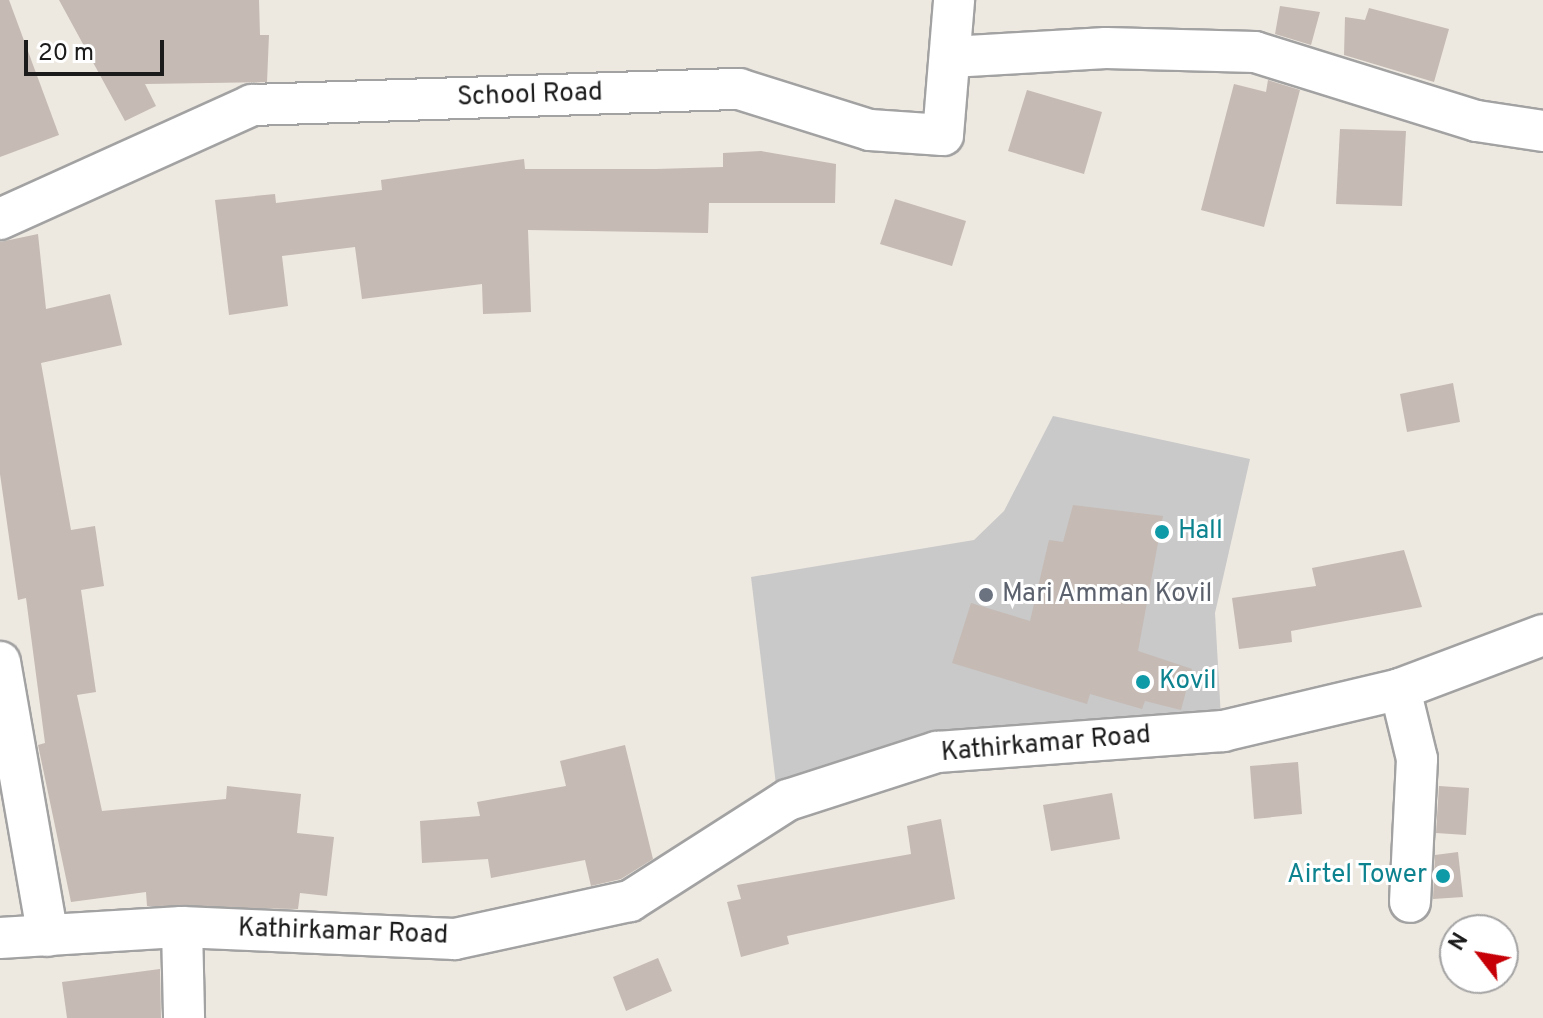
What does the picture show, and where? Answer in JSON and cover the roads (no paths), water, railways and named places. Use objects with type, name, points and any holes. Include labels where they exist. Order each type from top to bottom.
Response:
[{"type":"street","name":"School Road","points":[[0,219],[252,105],[739,89],[870,130],[943,135],[954,0]]},
{"type":"street","points":[[951,57],[1106,48],[1255,52],[1477,121],[1543,131]]},
{"type":"street","name":"Kathirkamar Road","points":[[0,938],[182,927],[455,939],[630,901],[788,800],[937,752],[1223,731],[1400,689],[1543,635]]},
{"type":"street","points":[[0,662],[48,936]]},
{"type":"street","points":[[1400,689],[1417,759],[1410,902]]},
{"type":"street","points":[[182,927],[184,1018]]},
{"type":"place","name":"Hall","points":[[1162,532]]},
{"type":"place","name":"Mari Amman Kovil","points":[[986,595]]},
{"type":"place","name":"Kovil","points":[[1143,682]]},
{"type":"place","name":"Airtel Tower","points":[[1443,876]]}]
